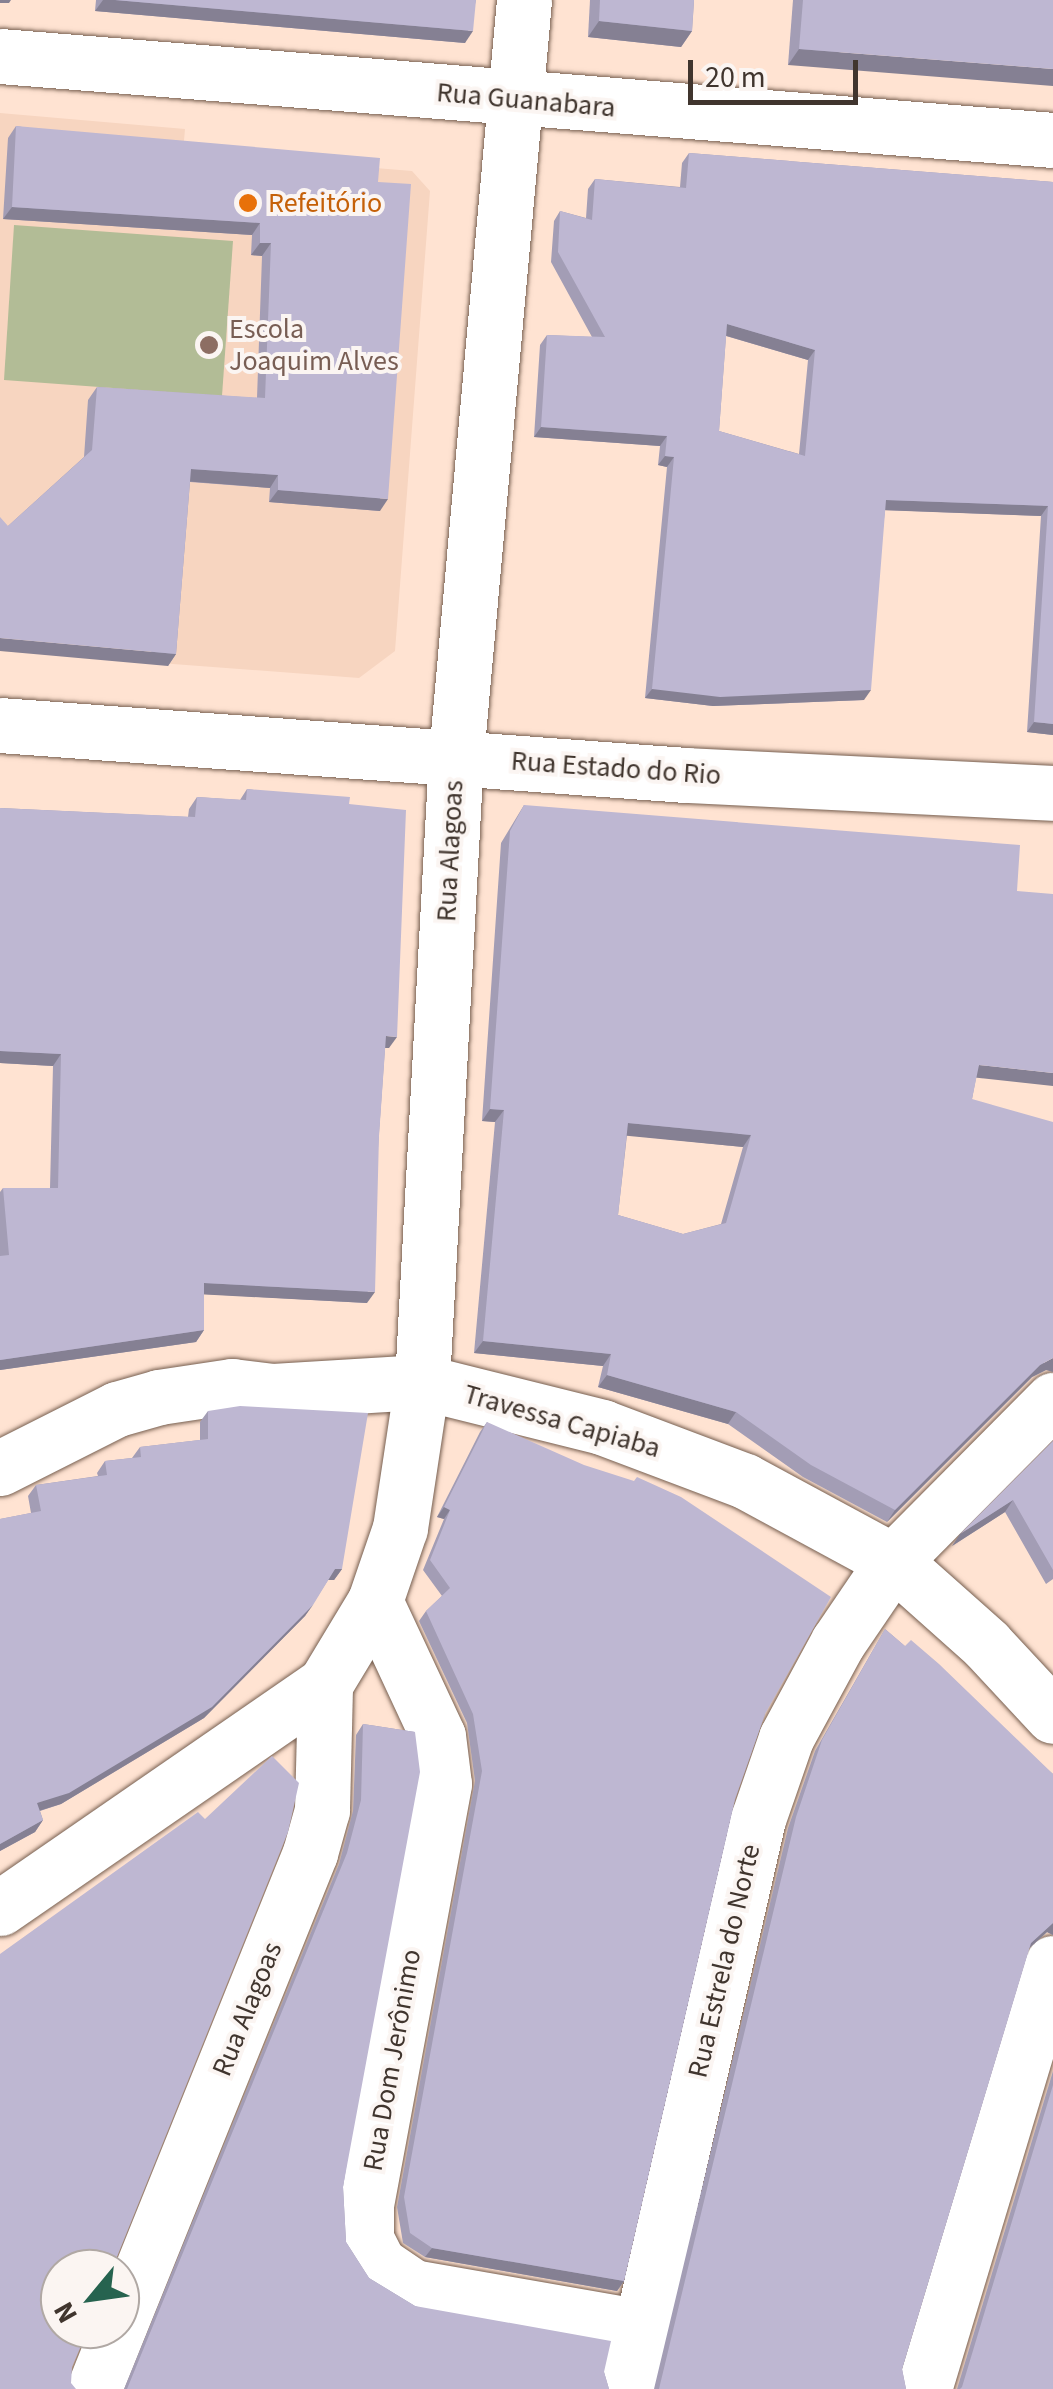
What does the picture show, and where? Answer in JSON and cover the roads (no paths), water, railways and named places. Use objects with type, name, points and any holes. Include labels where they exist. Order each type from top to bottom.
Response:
[{"type":"street","name":"Rua Alagoas","points":[[0,1908],[326,1684],[376,1601],[400,1528],[422,1382],[456,756],[524,0]]},
{"type":"street","name":"Rua Guanabara","points":[[0,56],[1053,140]]},
{"type":"street","name":"Rua Estado do Rio","points":[[0,725],[1053,792]]},
{"type":"street","name":"Travessa Capiaba","points":[[0,1468],[117,1409],[159,1397],[232,1386],[273,1391],[422,1382],[678,1454],[745,1480],[893,1561],[986,1644],[1053,1716]]},
{"type":"street","name":"Rua Estrela do Norte","points":[[628,2389],[637,2326],[758,1819],[806,1696],[893,1561],[1053,1400]]},
{"type":"street","name":"Rua Dom Jerônimo","points":[[376,1601],[438,1736],[444,1784],[366,2204],[366,2239],[379,2264],[412,2287],[637,2326]]},
{"type":"street","name":"Rua Alagoas","points":[[140,2274],[310,1852],[322,1810],[326,1684]]},
{"type":"street","points":[[924,2389],[1053,1963]]},
{"type":"street","name":"Rua Alagoas","points":[[94,2389],[110,2349]]},
{"type":"place","name":"Refeitório","points":[[248,203]]},
{"type":"place","name":"Escola Joaquim Alves","points":[[209,345]]}]
